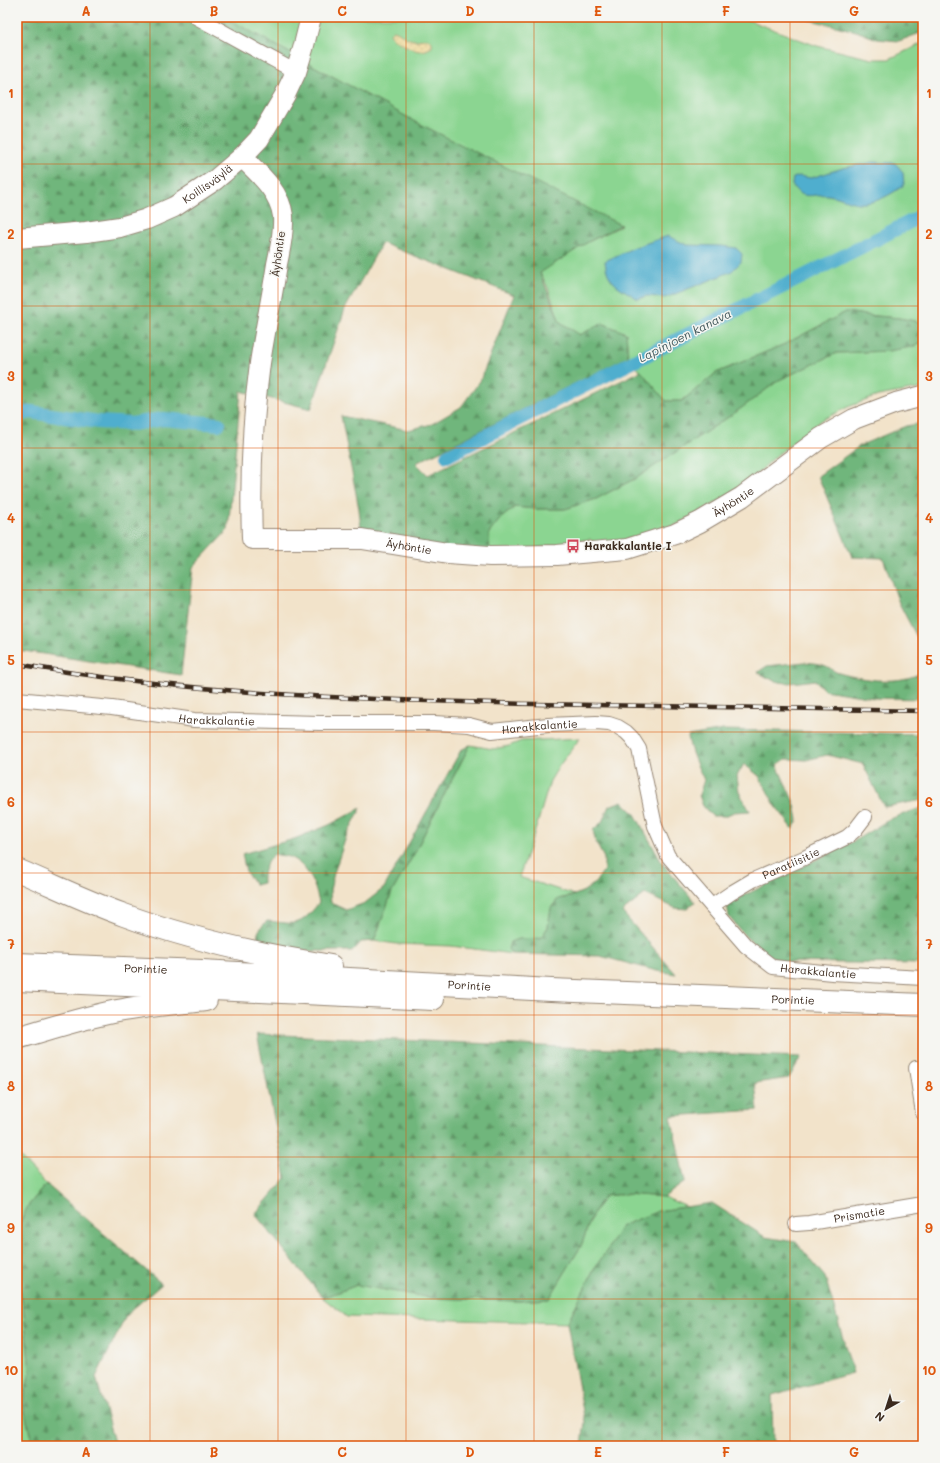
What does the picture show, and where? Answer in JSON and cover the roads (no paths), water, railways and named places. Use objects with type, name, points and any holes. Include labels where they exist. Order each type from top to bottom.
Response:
[{"type":"highway","points":[[17,870],[124,915],[166,929],[235,947],[302,961],[357,970],[480,986]]},
{"type":"highway","name":"Porintie","points":[[17,964],[923,1006]]},
{"type":"highway","name":"Porintie","points":[[17,980],[347,996],[923,1020]]},
{"type":"highway","points":[[17,1038],[85,1018],[160,1004],[229,999],[347,996]]},
{"type":"main road","name":"Koillisväylä","points":[[17,238],[86,232],[120,227],[147,219],[180,204],[215,180],[242,157],[259,139],[285,95],[296,72],[311,17]]},
{"type":"main road","name":"Äyhöntie","points":[[242,157],[272,189],[280,202],[283,216],[280,245],[260,363],[253,432],[250,485],[252,539],[362,539],[448,553],[490,556],[557,555],[627,549],[675,534],[700,522],[742,497],[821,438],[854,419],[896,403],[923,396]]},
{"type":"street","points":[[196,17],[296,72]]},
{"type":"street","name":"Harakkalantie","points":[[17,699],[112,708],[194,720],[320,723],[434,723],[469,725],[492,731],[548,725],[609,724],[626,732],[639,749],[655,826],[668,856],[746,946],[774,967],[832,973],[923,978]]},
{"type":"street","name":"Paratiisitie","points":[[712,906],[753,880],[804,858],[847,837],[855,830],[865,817]]},
{"type":"street","points":[[916,1068],[923,1113]]},
{"type":"street","name":"Prismatie","points":[[796,1224],[923,1204]]},
{"type":"water","points":[[873,162],[895,163],[903,172],[904,185],[876,201],[858,203],[828,195],[804,195],[796,190],[792,185],[793,178],[799,176],[811,178],[843,168]]},
{"type":"water","points":[[668,236],[687,245],[736,248],[742,254],[741,262],[732,271],[665,298],[647,296],[638,299],[620,288],[608,275],[605,261],[635,247]]},
{"type":"waterway","name":"Lapinjoen kanava","points":[[447,456],[923,215]]},
{"type":"waterway","name":"Lapinjoen kanava","points":[[17,415],[31,412],[99,422],[132,424],[163,419],[219,424]]},
{"type":"railway","points":[[17,664],[146,682],[275,694],[535,704],[923,711]]},
{"type":"place","name":"Harakkalantie I","points":[[573,546]]}]
